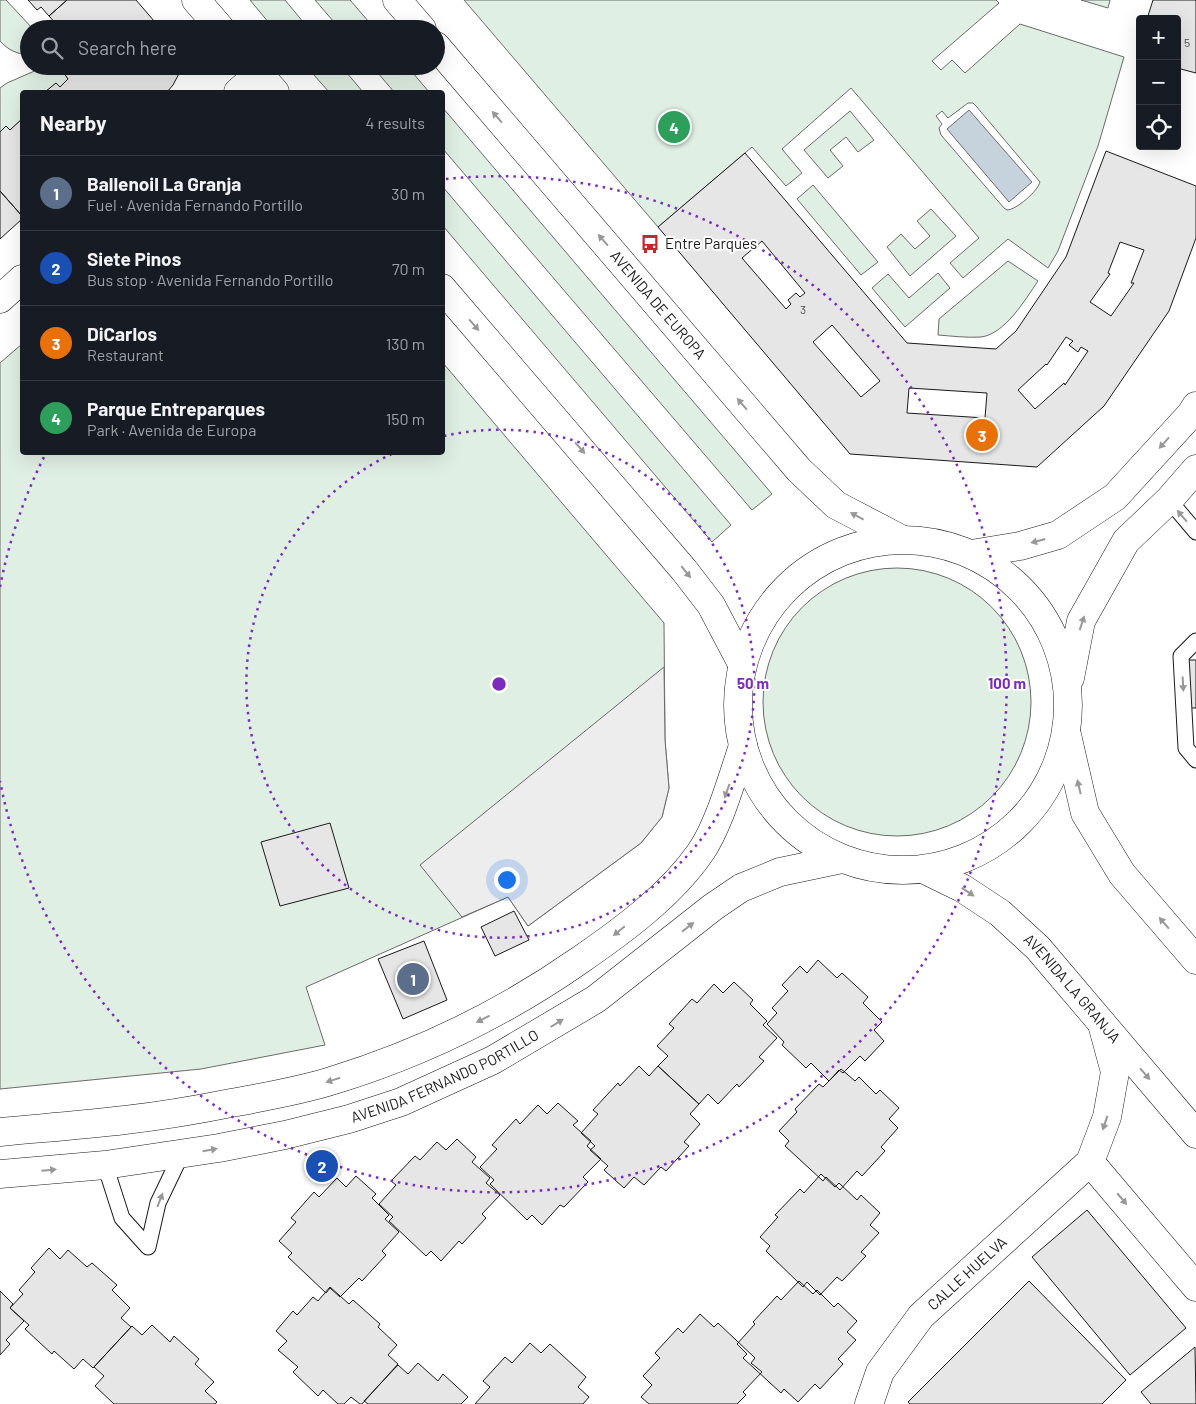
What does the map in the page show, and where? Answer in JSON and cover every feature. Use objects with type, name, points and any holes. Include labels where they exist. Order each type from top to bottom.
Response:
[{"type":"main road","points":[[196,0],[213,20]]},
{"type":"main road","points":[[397,0],[414,20]]},
{"type":"main road","name":"AVENIDA DE EUROPA","points":[[445,57],[799,470],[836,505],[901,539]]},
{"type":"main road","points":[[241,90],[262,78]]},
{"type":"main road","points":[[0,299],[20,281]]},
{"type":"main road","points":[[445,291],[684,570],[711,605],[741,662]]},
{"type":"main road","points":[[971,554],[1020,546],[1058,536],[1115,497],[1191,414],[1196,406]]},
{"type":"main road","points":[[1068,687],[1081,621],[1126,541],[1169,500],[1196,469]]},
{"type":"main road","name":"AVENIDA DE EUROPA","points":[[901,539],[936,542],[971,554],[1008,576],[1038,608],[1058,645],[1068,687],[1067,734],[1055,774],[1032,810],[1002,839],[966,860],[925,870],[883,870],[842,859],[807,840],[779,814],[757,782],[743,746],[738,715],[741,662],[760,622],[780,594],[805,571],[835,554],[867,543],[901,539]]},
{"type":"main road","points":[[1067,734],[1085,813],[1122,874],[1196,960]]},
{"type":"main road","points":[[0,1132],[125,1120],[265,1097],[330,1082],[384,1064],[437,1042],[503,1009],[553,979],[602,945],[666,893],[685,873],[701,852],[714,826],[743,746]]},
{"type":"main road","name":"AVENIDA FERNANDO PORTILLO","points":[[0,1174],[105,1165],[181,1155],[285,1135],[401,1102],[493,1060],[596,999],[713,907],[741,888],[780,872],[842,859]]},
{"type":"main road","name":"AVENIDA LA GRANJA","points":[[925,870],[962,888],[1000,913],[1038,948],[1196,1134]]},
{"type":"main road","name":"CALLE HUELVA","points":[[869,1404],[880,1372],[921,1316],[1090,1162],[1107,1117],[1115,1072],[1102,1024]]},
{"type":"main road","points":[[1090,1162],[1196,1287]]},
{"type":"lane","points":[[1169,500],[1196,532]]},
{"type":"lane","points":[[1196,640],[1182,656],[1186,748],[1196,760]]},
{"type":"lane","points":[[105,1165],[122,1218],[148,1247],[158,1202],[181,1155]]},
{"type":"green space","points":[[0,0],[6,0],[25,20],[20,20],[20,54],[6,47],[0,41]]},
{"type":"green space","points":[[250,0],[285,0],[302,20],[267,20]]},
{"type":"green space","points":[[315,0],[350,0],[367,20],[332,20]]},
{"type":"green space","points":[[464,0],[996,0],[999,3],[932,61],[941,70],[952,60],[965,73],[1020,24],[1124,57],[1098,146],[1058,251],[1048,268],[1008,239],[963,278],[950,263],[979,238],[851,88],[782,149],[802,173],[786,186],[752,147],[658,227]],"holes":[[[968,103],[973,103],[1040,182],[1031,195],[1021,204],[1011,209],[1007,210],[1004,208],[941,135],[939,128],[942,124],[936,116],[942,111],[948,118]]]},
{"type":"green space","points":[[1081,0],[1110,0],[1108,8]]},
{"type":"green space","points":[[25,75],[65,75],[68,79],[60,87],[56,83],[47,90],[20,90],[20,121],[10,130],[6,126],[0,132],[0,88]]},
{"type":"green space","points":[[314,75],[349,75],[361,90],[327,90]]},
{"type":"green space","points":[[380,75],[415,75],[427,90],[392,90]]},
{"type":"green space","points":[[445,110],[772,494],[752,510],[445,151]]},
{"type":"green space","points":[[850,111],[874,140],[858,152],[846,137],[830,150],[843,166],[828,178],[804,150]]},
{"type":"green space","points":[[813,185],[878,262],[861,275],[797,199]]},
{"type":"green space","points":[[445,190],[731,525],[712,542],[445,228]]},
{"type":"green space","points":[[931,209],[956,236],[910,276],[887,247],[901,234],[915,249],[930,236],[917,221]]},
{"type":"green space","points":[[1008,261],[1038,281],[1014,315],[990,335],[965,337],[938,335],[939,319]]},
{"type":"green space","points":[[938,273],[950,288],[905,327],[872,288],[888,274],[909,298]]},
{"type":"green space","points":[[20,346],[20,455],[445,455],[445,365],[664,623],[665,740],[669,788],[662,817],[641,843],[528,926],[508,897],[306,987],[325,1045],[201,1069],[0,1089],[0,363]]},
{"type":"green space","points":[[897,568],[923,571],[948,578],[971,591],[992,607],[1008,628],[1021,651],[1028,676],[1031,702],[1028,728],[1021,753],[1008,776],[992,797],[971,813],[948,826],[923,833],[897,836],[871,833],[846,826],[823,813],[802,797],[786,776],[773,753],[766,728],[763,702],[766,676],[773,651],[786,628],[802,607],[823,591],[846,578],[871,571]]},
{"type":"shaded area","points":[[969,110],[1032,182],[1009,202],[947,129]]},
{"type":"shaded area","points":[[664,667],[665,740],[669,788],[662,817],[641,843],[528,926],[508,897],[462,917],[420,865]]},
{"type":"building","points":[[28,0],[67,0],[49,16],[41,7],[37,10]]},
{"type":"building","points":[[67,0],[136,0],[153,20],[53,20],[49,16]]},
{"type":"building","points":[[1153,0],[1196,0],[1196,73],[1181,69],[1181,15],[1148,15]]},
{"type":"building","points":[[65,75],[178,75],[169,90],[47,90],[56,83],[60,87],[68,79]]},
{"type":"building","points":[[20,121],[20,214],[0,191],[0,132],[6,126],[10,130]]},
{"type":"building","points":[[1106,151],[1196,186],[1196,238],[1169,311],[1104,406],[1037,467],[850,454],[658,227],[745,153],[907,343],[996,349],[1016,331],[1066,257]],"holes":[[[762,241],[805,293],[800,297],[796,293],[788,300],[791,304],[786,309],[742,258]],[[1120,242],[1144,250],[1131,283],[1134,283],[1111,316],[1090,302],[1110,274],[1108,273]],[[832,325],[880,381],[861,397],[813,342]],[[1066,337],[1073,341],[1069,345],[1078,352],[1081,347],[1088,351],[1065,385],[1064,383],[1035,409],[1018,390],[1046,364]],[[909,388],[987,393],[985,418],[907,413]]]},
{"type":"building","points":[[0,191],[20,214],[20,221],[0,239]]},
{"type":"building","points":[[1188,660],[1196,660],[1196,708],[1187,708]]},
{"type":"building","points":[[330,823],[349,888],[280,906],[261,842]]},
{"type":"building","points":[[514,911],[529,940],[495,956],[481,927]]},
{"type":"building","points":[[424,941],[447,1000],[403,1019],[378,959]]},
{"type":"building","points":[[818,960],[837,978],[842,973],[868,997],[863,1003],[882,1022],[874,1030],[884,1041],[865,1061],[860,1056],[843,1073],[839,1070],[829,1081],[811,1063],[806,1068],[782,1045],[784,1042],[767,1024],[777,1013],[772,1008],[788,991],[782,985],[800,966],[807,973]]},
{"type":"building","points":[[734,982],[753,1000],[750,1004],[767,1021],[763,1025],[777,1038],[759,1057],[764,1061],[739,1087],[737,1084],[718,1104],[708,1094],[699,1104],[658,1066],[668,1056],[657,1046],[674,1028],[669,1024],[692,999],[697,1003],[714,984],[723,993]]},
{"type":"building","points":[[639,1066],[649,1076],[658,1066],[699,1104],[690,1114],[700,1124],[684,1142],[689,1146],[666,1171],[661,1167],[644,1185],[634,1177],[624,1188],[604,1170],[608,1166],[590,1150],[595,1146],[581,1133],[598,1114],[593,1110],[618,1083],[620,1086]]},
{"type":"building","points":[[841,1069],[855,1081],[859,1077],[876,1094],[880,1090],[899,1108],[889,1119],[898,1128],[881,1147],[885,1151],[862,1176],[857,1171],[840,1190],[826,1177],[823,1181],[785,1146],[789,1141],[779,1131],[797,1112],[795,1109],[819,1084],[823,1087]]},
{"type":"building","points":[[558,1103],[578,1121],[573,1125],[591,1141],[587,1146],[601,1159],[583,1177],[588,1182],[564,1207],[560,1205],[542,1225],[532,1215],[527,1220],[490,1184],[494,1180],[480,1167],[497,1149],[492,1145],[516,1119],[520,1124],[538,1105],[547,1114]]},
{"type":"building","points":[[457,1139],[476,1157],[472,1162],[490,1178],[486,1183],[500,1195],[482,1214],[486,1218],[462,1244],[459,1241],[441,1261],[431,1251],[426,1256],[389,1221],[393,1217],[379,1204],[396,1185],[391,1181],[415,1156],[420,1160],[437,1142],[446,1150]]},
{"type":"building","points":[[821,1174],[835,1187],[839,1183],[857,1200],[861,1195],[880,1213],[870,1225],[879,1233],[861,1252],[866,1256],[842,1281],[837,1277],[820,1295],[807,1282],[803,1287],[766,1251],[770,1246],[760,1237],[778,1217],[775,1215],[800,1189],[804,1193]]},
{"type":"building","points":[[356,1176],[376,1194],[372,1198],[389,1215],[385,1219],[399,1232],[382,1251],[386,1255],[362,1281],[359,1278],[340,1297],[330,1288],[326,1293],[288,1257],[292,1253],[279,1241],[296,1222],[291,1218],[314,1192],[319,1197],[337,1178],[346,1187]]},
{"type":"building","points":[[1087,1210],[1186,1328],[1130,1375],[1032,1257]]},
{"type":"building","points":[[49,1248],[60,1259],[68,1250],[87,1267],[92,1263],[117,1285],[112,1290],[130,1308],[121,1318],[131,1327],[93,1368],[83,1359],[74,1369],[54,1351],[52,1354],[25,1329],[29,1325],[10,1308],[23,1294],[19,1290],[35,1272],[31,1268]]},
{"type":"building","points":[[799,1281],[813,1294],[817,1290],[834,1307],[838,1303],[857,1321],[847,1332],[856,1340],[838,1359],[843,1364],[820,1389],[815,1384],[798,1402],[784,1389],[781,1393],[743,1358],[747,1354],[737,1344],[755,1324],[753,1322],[777,1296],[781,1300]]},
{"type":"building","points":[[1029,1281],[1126,1380],[1102,1404],[910,1404],[908,1402]]},
{"type":"building","points":[[330,1287],[349,1304],[353,1300],[380,1324],[378,1327],[397,1345],[388,1355],[398,1364],[362,1404],[351,1397],[344,1404],[338,1404],[323,1390],[318,1396],[293,1372],[298,1367],[278,1350],[287,1341],[276,1331],[293,1311],[297,1315],[313,1297],[318,1301]]},
{"type":"building","points":[[0,1291],[13,1304],[10,1308],[24,1321],[6,1340],[10,1344],[0,1355]]},
{"type":"building","points":[[700,1314],[714,1327],[718,1323],[755,1358],[751,1363],[762,1372],[743,1392],[746,1395],[737,1404],[649,1404],[641,1397],[652,1385],[643,1376],[660,1358],[655,1353],[678,1328],[683,1333]]},
{"type":"building","points":[[152,1325],[170,1342],[174,1336],[199,1359],[195,1364],[214,1382],[205,1391],[217,1402],[215,1404],[114,1404],[95,1386],[104,1376],[94,1367],[132,1326],[142,1335]]},
{"type":"building","points":[[530,1343],[541,1353],[550,1344],[586,1377],[578,1387],[589,1397],[583,1404],[475,1404],[490,1387],[483,1381],[505,1357],[512,1363]]},
{"type":"building","points":[[1195,1347],[1196,1404],[1151,1404],[1141,1392]]},
{"type":"building","points":[[418,1363],[438,1381],[443,1374],[468,1397],[461,1404],[368,1404],[364,1401],[398,1365],[408,1374]]},
{"type":"place","name":"Parque Entreparques","points":[[674,127]]},
{"type":"place","name":"Entre Parques","points":[[650,244]]},
{"type":"place","name":"DiCarlos","points":[[982,435]]},
{"type":"place","name":"Ballenoil La Granja","points":[[413,979]]},
{"type":"place","name":"Siete Pinos","points":[[322,1166]]}]
